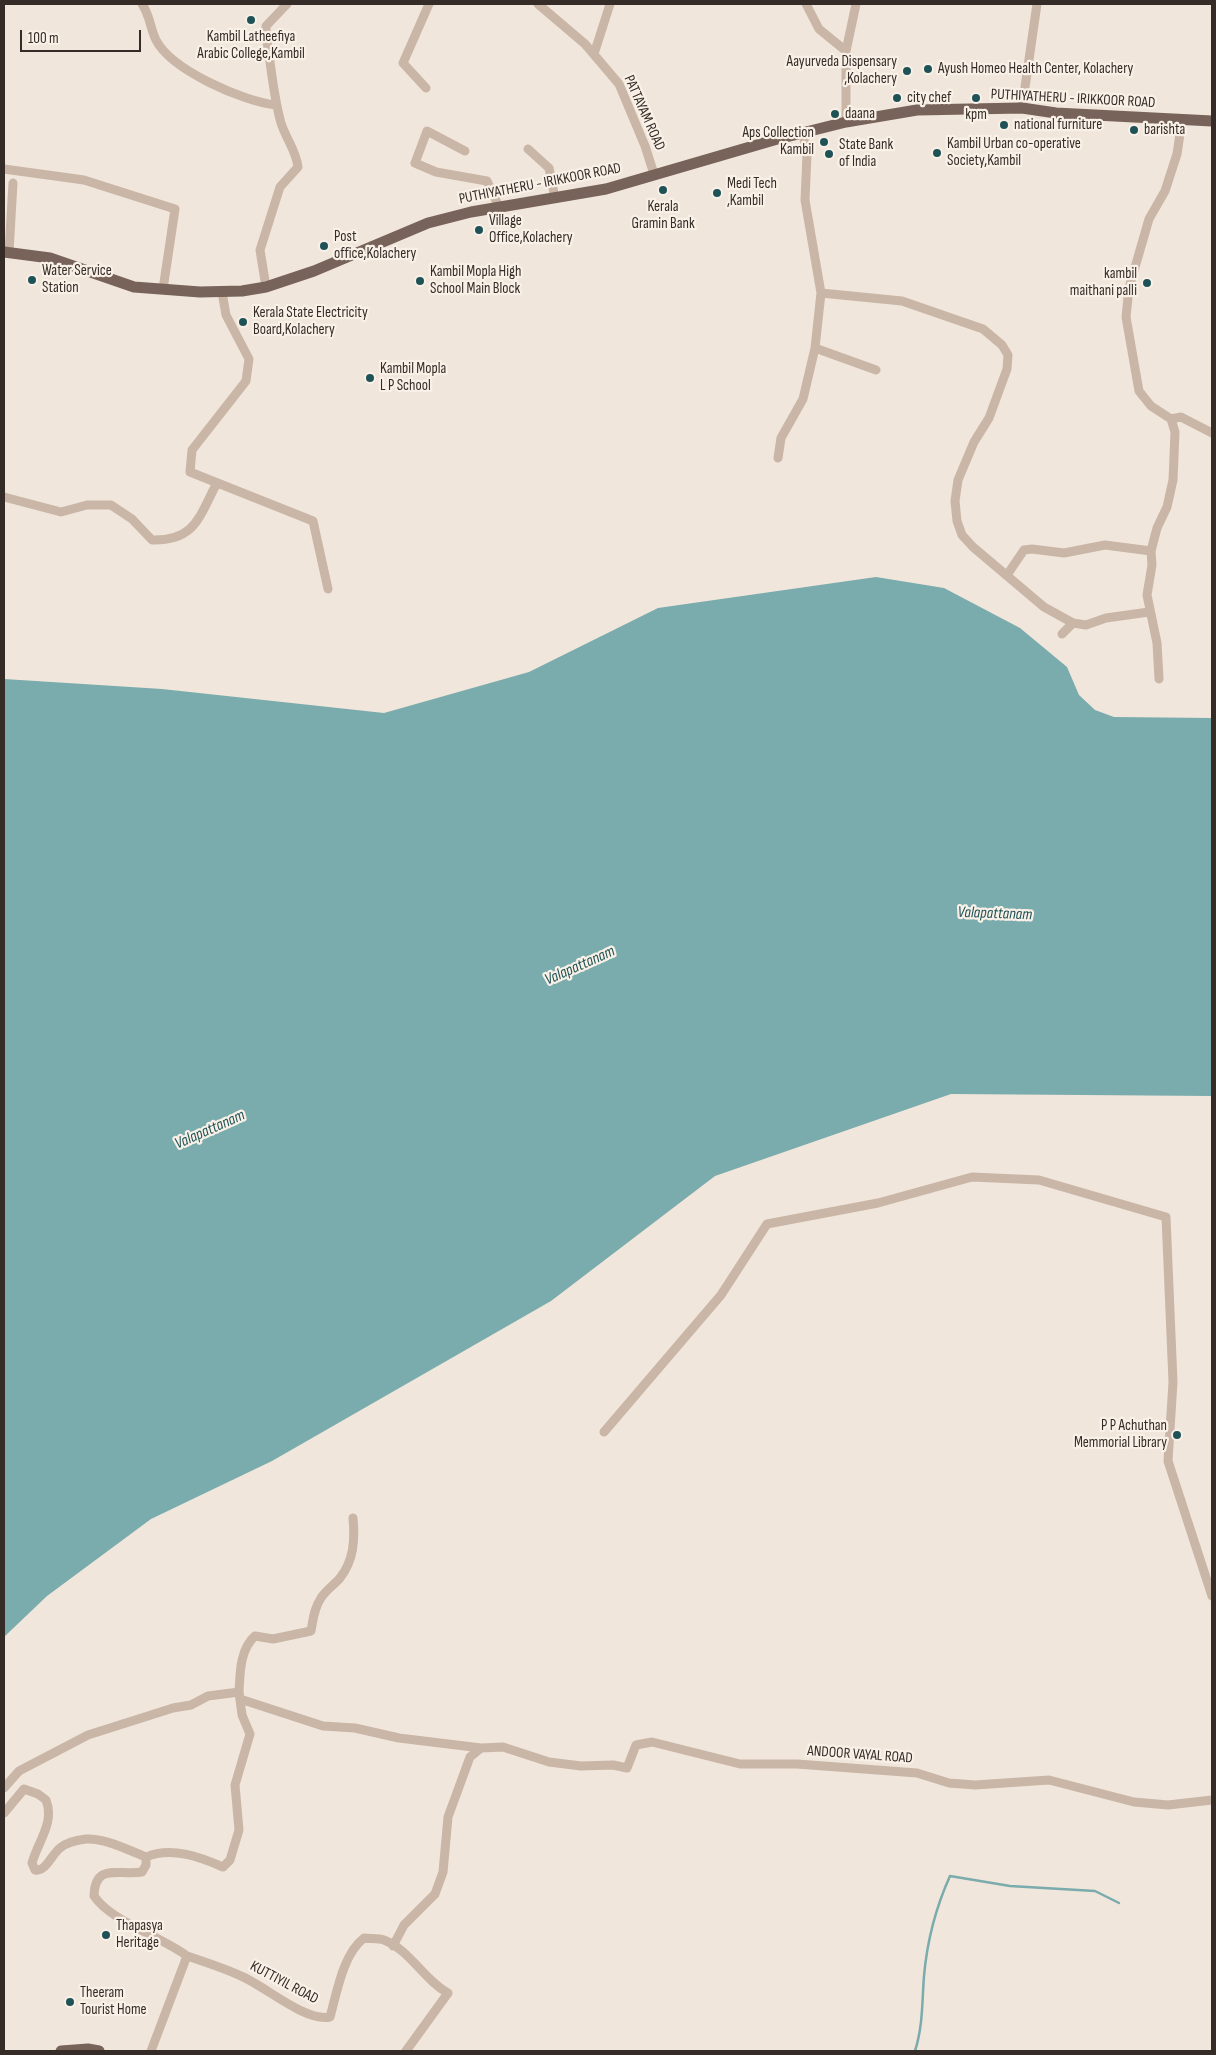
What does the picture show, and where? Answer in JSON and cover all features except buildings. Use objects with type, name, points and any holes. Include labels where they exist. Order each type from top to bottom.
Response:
[{"type":"main road","name":"PUTHIYATHERU - IRIKKOOR ROAD","points":[[6,252],[50,258],[134,287],[222,292],[266,287],[314,271],[428,223],[500,207],[606,189],[802,133],[846,118],[917,110],[1022,108],[1056,113],[1212,121]]},
{"type":"main road","points":[[61,2051],[88,2049],[99,2051]]},
{"type":"street","points":[[142,4],[156,40],[166,53],[184,67],[208,81],[247,98],[276,105]]},
{"type":"street","points":[[266,287],[260,250],[280,187],[298,167],[297,155],[282,126],[276,105],[266,35],[266,26],[287,4]]},
{"type":"street","points":[[426,88],[403,63],[429,4]]},
{"type":"street","name":"PATTAYAM ROAD","points":[[538,4],[594,54],[619,84],[645,146],[654,174]]},
{"type":"street","points":[[594,54],[610,4]]},
{"type":"street","points":[[806,4],[819,29],[846,51]]},
{"type":"street","points":[[846,118],[846,51],[856,4]]},
{"type":"street","points":[[1022,108],[1037,4]]},
{"type":"street","points":[[1159,679],[1157,644],[1149,612],[1147,594],[1152,565],[1151,551],[1173,480],[1175,432],[1171,419],[1150,406],[1139,391],[1126,317],[1129,288],[1149,219],[1165,191],[1177,154],[1182,120]]},
{"type":"street","points":[[465,151],[427,131],[415,163],[436,172],[487,181],[500,207]]},
{"type":"street","points":[[778,458],[781,438],[803,399],[815,348],[821,293],[805,200],[807,154],[802,133]]},
{"type":"street","points":[[528,149],[549,168],[555,198]]},
{"type":"street","points":[[4,169],[84,180],[175,209],[164,289]]},
{"type":"street","points":[[6,252],[13,183]]},
{"type":"street","points":[[222,292],[226,314],[249,359],[246,381],[192,450],[190,472],[314,521],[328,589]]},
{"type":"street","points":[[821,293],[902,301],[983,328],[1002,345],[1008,356],[1006,369],[989,418],[974,442],[958,480],[954,501],[962,534],[1044,607],[1073,622],[1086,625],[1106,618],[1149,612]]},
{"type":"street","points":[[815,348],[876,370]]},
{"type":"street","points":[[1171,419],[1181,417],[1212,433]]},
{"type":"street","points":[[4,497],[61,512],[87,505],[111,505],[132,519],[152,540],[167,540],[191,530],[217,483]]},
{"type":"street","points":[[1007,575],[1024,550],[1032,549],[1064,553],[1105,545],[1151,551]]},
{"type":"street","points":[[1062,634],[1073,622]]},
{"type":"street","points":[[604,1432],[722,1295],[767,1224],[878,1203],[972,1177],[1039,1180],[1166,1217],[1173,1382],[1168,1461],[1212,1596]]},
{"type":"street","points":[[4,1813],[24,1789],[38,1794],[46,1800],[49,1823],[32,1863],[35,1870],[38,1871],[44,1868],[60,1847],[70,1842],[88,1839],[146,1857],[160,1853],[192,1855],[223,1867],[230,1860],[239,1830],[235,1785],[250,1734],[242,1715],[240,1695],[242,1660],[249,1641],[255,1636],[273,1639],[311,1631],[314,1612],[320,1599],[340,1578],[352,1555],[354,1543],[353,1518]]},
{"type":"street","points":[[4,1788],[19,1771],[88,1735],[173,1708],[191,1705],[208,1696],[240,1695],[323,1726],[356,1728],[399,1738],[481,1748]]},
{"type":"street","name":"ANDOOR VAYAL ROAD","points":[[481,1748],[503,1747],[548,1762],[580,1766],[613,1765],[627,1768],[636,1745],[652,1742],[740,1764],[797,1764],[917,1772],[950,1783],[975,1785],[1049,1780],[1134,1802],[1168,1805],[1212,1800]]},
{"type":"street","points":[[393,1946],[404,1924],[435,1894],[442,1872],[448,1817],[470,1757],[481,1748]]},
{"type":"street","points":[[146,1857],[146,1865],[142,1872],[102,1874],[95,1883],[94,1896],[107,1911],[172,1945],[187,1956],[151,2051]]},
{"type":"street","name":"KUTTIYIL ROAD","points":[[187,1956],[242,1976],[302,2012],[324,2018],[330,2017],[348,1961],[359,1942],[364,1938],[384,1940],[412,1962],[438,1988],[448,1993],[406,2051]]},
{"type":"water","name":"Valapattanam","points":[[876,577],[944,588],[1020,628],[1067,667],[1079,695],[1095,710],[1114,717],[1212,718],[1212,1096],[951,1094],[715,1176],[551,1301],[272,1461],[151,1519],[47,1596],[4,1637],[4,679],[162,689],[384,713],[529,672],[658,608]]},
{"type":"waterway","points":[[915,2051],[921,2023],[925,1963],[936,1912],[950,1876],[1010,1886],[1095,1891],[1119,1903]]},
{"type":"place","name":"Kambil Latheefiya Arabic College,Kambil","points":[[251,20]]},
{"type":"place","name":"Ayush Homeo Health Center, Kolachery","points":[[928,69]]},
{"type":"place","name":"Aayurveda Dispensary ,Kolachery","points":[[907,71]]},
{"type":"place","name":"city chef","points":[[897,98]]},
{"type":"place","name":"kpm","points":[[976,98]]},
{"type":"place","name":"daana","points":[[835,114]]},
{"type":"place","name":"national furniture","points":[[1004,125]]},
{"type":"place","name":"barishta","points":[[1134,130]]},
{"type":"place","name":"Aps Collection Kambil","points":[[824,142]]},
{"type":"place","name":"Kambil Urban co-operative Society,Kambil","points":[[937,153]]},
{"type":"place","name":"State Bank of India","points":[[829,154]]},
{"type":"place","name":"Kerala Gramin Bank","points":[[663,190]]},
{"type":"place","name":"Medi Tech ,Kambil","points":[[717,193]]},
{"type":"place","name":"Village Office,Kolachery","points":[[479,230]]},
{"type":"place","name":"Post office,Kolachery","points":[[324,246]]},
{"type":"place","name":"Water Service Station","points":[[32,280]]},
{"type":"place","name":"Kambil Mopla High School Main Block","points":[[420,281]]},
{"type":"place","name":"kambil maithani palli","points":[[1147,283]]},
{"type":"place","name":"Kerala State Electricity Board,Kolachery","points":[[243,322]]},
{"type":"place","name":"Kambil Mopla L P School","points":[[370,378]]},
{"type":"place","name":"P P Achuthan Memmorial Library","points":[[1177,1435]]},
{"type":"place","name":"Thapasya Heritage","points":[[106,1935]]},
{"type":"place","name":"Theeram Tourist Home","points":[[70,2002]]}]
